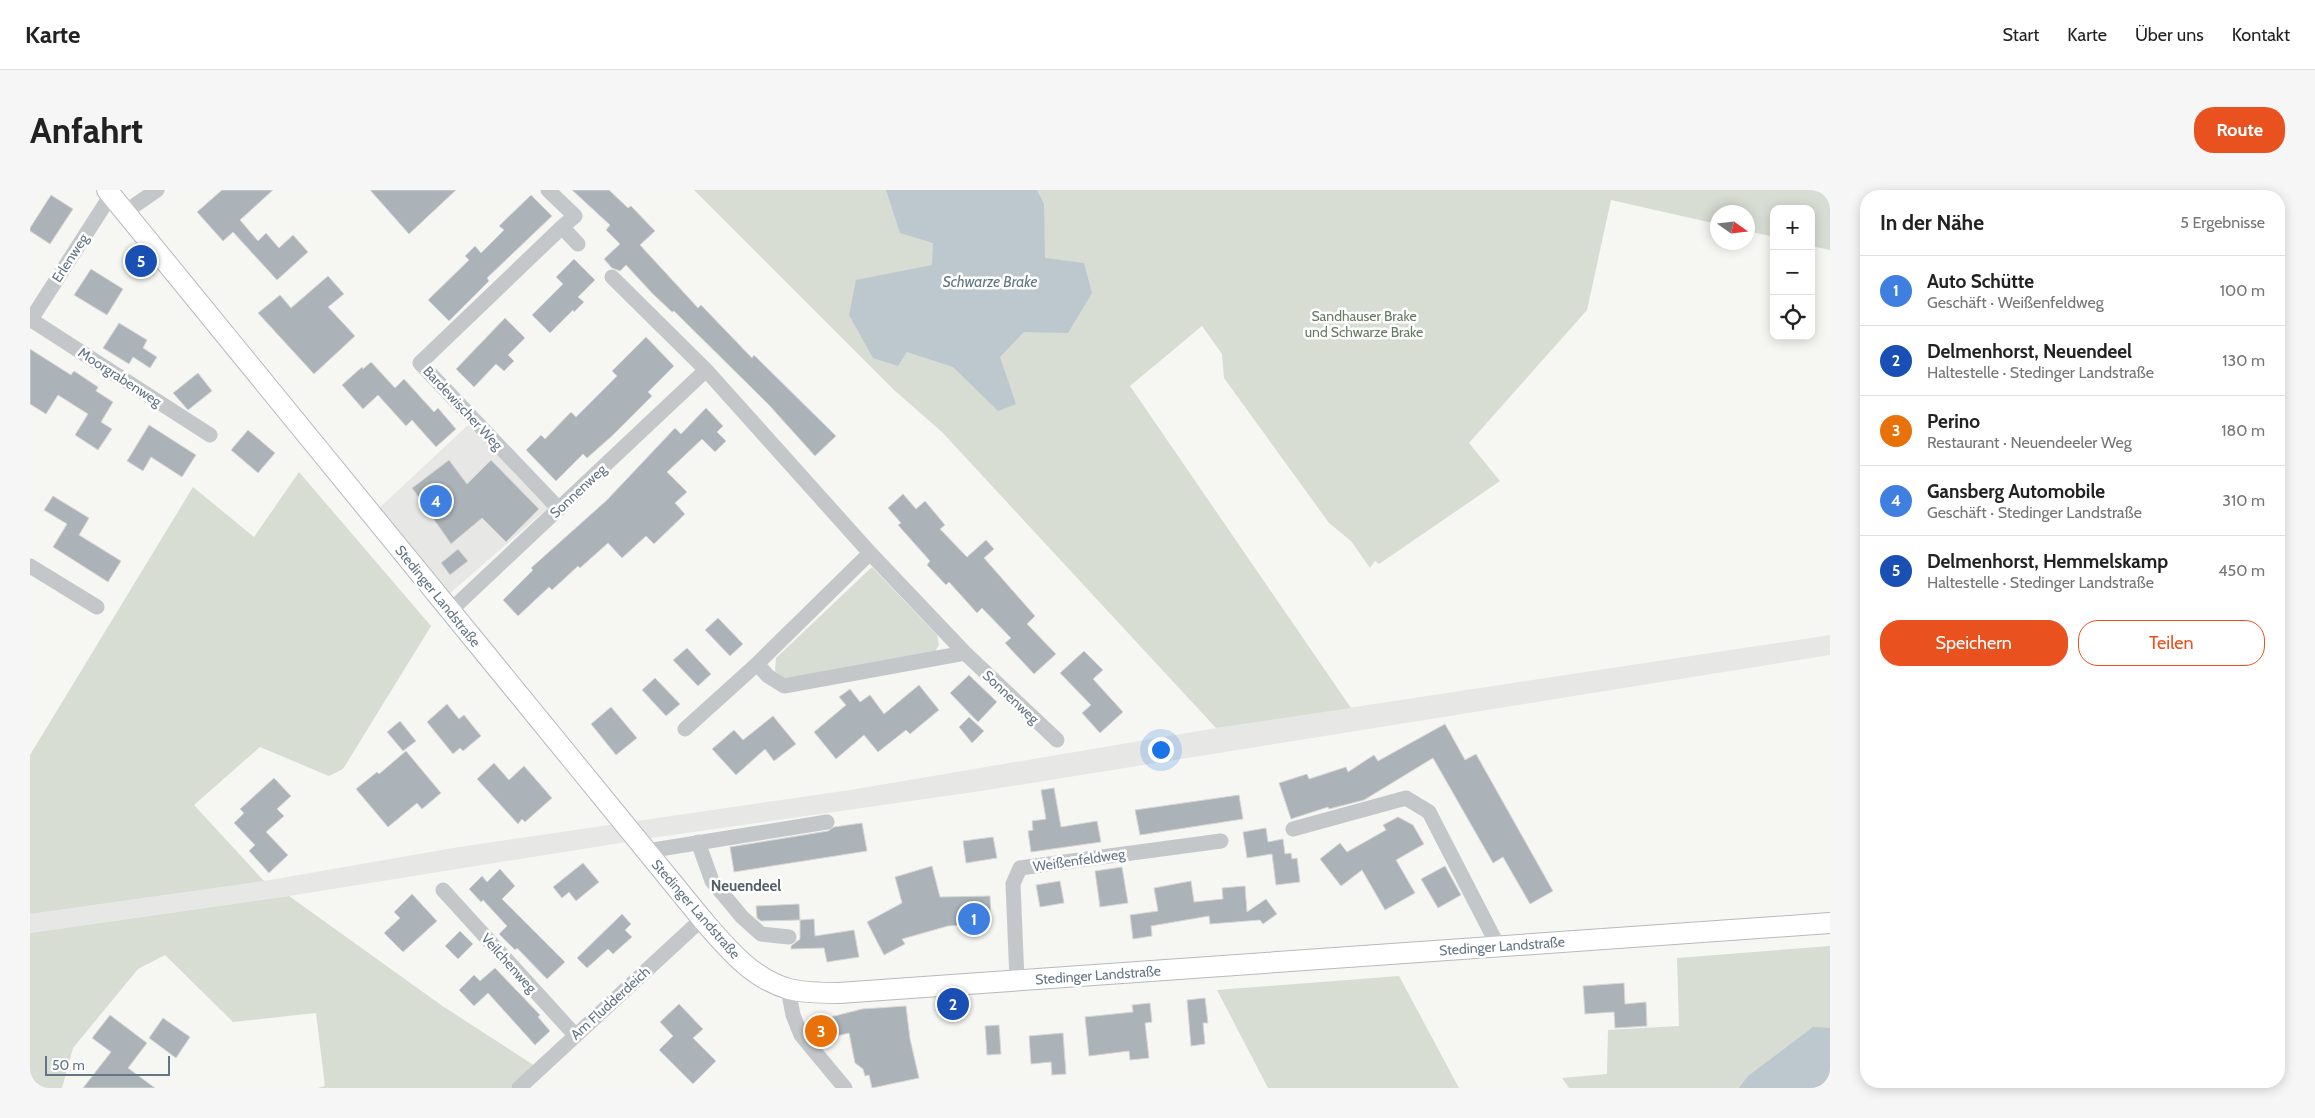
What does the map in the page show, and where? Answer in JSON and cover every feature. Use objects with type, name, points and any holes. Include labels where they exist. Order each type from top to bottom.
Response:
[{"type":"main road","name":"Stedinger Landstraße","points":[[109,192],[702,919],[745,965],[765,979],[788,989],[839,993],[1830,923]]},
{"type":"street","points":[[125,212],[156,190]]},
{"type":"street","name":"Bardewischer Weg","points":[[548,190],[575,216],[420,363],[559,509]]},
{"type":"street","name":"Erlenweg","points":[[30,320],[109,192]]},
{"type":"street","points":[[562,228],[578,244]]},
{"type":"street","name":"Sonnenweg","points":[[612,277],[706,370],[870,553],[965,653],[1058,740]]},
{"type":"street","name":"Moorgrabenweg","points":[[30,320],[210,435]]},
{"type":"street","name":"Sonnenweg","points":[[450,611],[706,370]]},
{"type":"street","points":[[685,729],[757,664],[870,553]]},
{"type":"street","points":[[30,566],[97,607]]},
{"type":"street","points":[[757,664],[768,676],[784,686],[965,653]]},
{"type":"street","points":[[1293,828],[1406,798],[1429,812],[1498,946]]},
{"type":"street","points":[[647,851],[827,822]]},
{"type":"street","name":"Weißenfeldweg","points":[[1017,980],[1013,884],[1020,868],[1221,841]]},
{"type":"street","points":[[698,842],[712,880],[742,917],[761,934],[789,937]]},
{"type":"street","name":"Veilchenweg","points":[[443,890],[575,1035]]},
{"type":"street","name":"Am Fludderdeich","points":[[519,1088],[702,919]]},
{"type":"street","points":[[788,989],[793,1014],[801,1034],[845,1088]]},
{"type":"shaded area","points":[[468,425],[548,508],[448,595],[375,512]]},
{"type":"shaded area","points":[[1830,635],[1830,655],[981,791],[651,838],[289,896],[30,933],[30,914],[264,881],[459,847],[850,790],[1216,728]]},
{"type":"green space","name":"Sandhauser Brake und Schwarze Brake","points":[[694,190],[1830,190],[1830,250],[1815,247],[1815,205],[1770,205],[1770,236],[1755,233],[1755,205],[1710,205],[1710,222],[1611,200],[1587,310],[1469,443],[1500,481],[1379,564],[1375,561],[1370,568],[1351,541],[1329,523],[1224,378],[1222,354],[1202,326],[1130,386],[1351,708],[1216,728],[942,432],[894,390]]},
{"type":"green space","points":[[299,472],[431,626],[343,769],[329,776],[260,747],[194,805],[264,881],[30,914],[30,755],[193,487],[254,537]]},
{"type":"green space","points":[[872,567],[937,635],[939,645],[934,653],[785,679],[775,671],[776,658]]},
{"type":"green space","points":[[289,896],[441,1005],[535,1066],[511,1088],[318,1088],[325,1086],[316,1013],[233,1022],[165,955],[138,969],[73,1048],[62,1088],[30,1088],[30,933]]},
{"type":"green space","points":[[1830,946],[1830,1088],[1569,1088],[1562,1078],[1607,1074],[1608,1030],[1679,1026],[1677,958]]},
{"type":"green space","points":[[1399,976],[1459,1088],[1268,1088],[1217,990]]},
{"type":"water","name":"Schwarze Brake","points":[[886,190],[1037,190],[1044,204],[1045,258],[1084,263],[1092,293],[1068,333],[1024,332],[1000,357],[1016,404],[998,411],[953,367],[907,352],[898,366],[873,358],[849,315],[856,280],[932,265],[933,243],[900,233]]},
{"type":"water","points":[[1813,1027],[1830,1028],[1830,1088],[1739,1088],[1748,1076]]},
{"type":"building","points":[[222,190],[273,190],[240,220],[258,241],[266,233],[279,248],[293,235],[308,252],[277,280],[233,232],[223,241],[197,212]]},
{"type":"building","points":[[370,190],[456,190],[409,234]]},
{"type":"building","points":[[572,190],[609,190],[628,208],[631,206],[655,231],[640,245],[698,308],[701,305],[752,358],[754,355],[836,436],[815,456],[769,405],[674,311],[672,312],[653,294],[626,265],[620,271],[612,268],[604,259],[620,244],[606,230],[610,225]]},
{"type":"building","points":[[51,195],[73,209],[50,244],[30,231],[30,228]]},
{"type":"building","points":[[531,195],[552,216],[487,278],[489,281],[449,321],[428,300],[469,260],[465,256],[475,246],[481,253],[504,230],[499,226]]},
{"type":"building","points":[[574,259],[595,280],[578,297],[584,302],[550,333],[532,315],[563,284],[556,277]]},
{"type":"building","points":[[91,269],[123,289],[107,315],[74,295]]},
{"type":"building","points":[[328,276],[344,294],[328,307],[355,336],[314,374],[258,313],[280,295],[291,308]]},
{"type":"building","points":[[505,318],[525,338],[508,355],[514,361],[504,371],[496,364],[474,387],[456,369]]},
{"type":"building","points":[[119,323],[147,340],[143,348],[157,357],[150,368],[133,357],[129,364],[103,348]]},
{"type":"building","points":[[646,337],[674,366],[648,392],[652,396],[613,435],[587,458],[583,454],[556,481],[526,450],[541,435],[545,439],[571,412],[576,417],[617,376],[612,371]]},
{"type":"building","points":[[30,349],[71,375],[74,371],[98,387],[96,391],[113,402],[101,422],[112,429],[98,450],[75,435],[88,414],[58,395],[46,414],[30,404]]},
{"type":"building","points":[[371,362],[395,388],[404,379],[434,412],[438,408],[456,429],[436,447],[412,420],[406,426],[378,395],[363,409],[342,385],[362,367],[363,369]]},
{"type":"building","points":[[198,373],[212,391],[188,410],[173,393]]},
{"type":"building","points":[[706,408],[723,426],[717,432],[726,441],[715,452],[702,439],[667,472],[687,492],[675,503],[685,514],[654,544],[646,536],[622,558],[608,543],[580,568],[578,566],[552,590],[549,587],[518,616],[503,600],[533,570],[531,568],[607,500],[675,428],[681,434]]},
{"type":"building","points":[[149,425],[196,455],[182,477],[151,457],[143,471],[127,461]]},
{"type":"building","points":[[248,430],[275,453],[258,473],[231,450]]},
{"type":"building","points":[[449,460],[467,484],[491,460],[539,509],[506,542],[482,518],[451,544],[412,488]]},
{"type":"building","points":[[903,494],[916,509],[925,501],[945,525],[940,529],[967,557],[986,540],[994,549],[984,558],[1035,616],[1027,624],[1056,654],[1034,674],[1005,643],[1011,638],[982,608],[977,613],[949,582],[946,585],[927,565],[930,561],[898,525],[901,523],[888,508]]},
{"type":"building","points":[[53,496],[89,518],[79,535],[121,561],[108,582],[53,547],[67,524],[44,510]]},
{"type":"building","points":[[458,549],[468,561],[450,575],[441,563]]},
{"type":"building","points":[[718,618],[743,644],[730,656],[705,630]]},
{"type":"building","points":[[687,648],[711,674],[698,686],[673,660]]},
{"type":"building","points":[[1084,651],[1103,670],[1093,679],[1123,712],[1100,733],[1082,713],[1091,705],[1060,673]]},
{"type":"building","points":[[969,675],[997,702],[978,722],[950,693]]},
{"type":"building","points":[[655,678],[680,704],[666,716],[642,690]]},
{"type":"building","points":[[919,685],[939,710],[910,734],[906,730],[878,752],[864,735],[836,759],[814,732],[846,705],[839,697],[850,689],[860,702],[870,695],[884,714]]},
{"type":"building","points":[[447,704],[459,719],[464,715],[481,736],[463,751],[460,748],[453,754],[427,722]]},
{"type":"building","points":[[611,707],[637,738],[616,755],[591,724]]},
{"type":"building","points":[[773,716],[796,744],[774,761],[765,749],[736,775],[712,749],[734,730],[743,740]]},
{"type":"building","points":[[969,717],[984,731],[972,743],[959,727]]},
{"type":"building","points":[[400,721],[416,741],[403,751],[387,732]]},
{"type":"building","points":[[1445,724],[1465,760],[1476,754],[1553,891],[1530,904],[1503,857],[1493,863],[1433,758],[1364,800],[1329,809],[1328,807],[1291,819],[1279,783],[1307,774],[1309,779],[1346,767],[1348,772],[1374,755],[1378,761]]},
{"type":"building","points":[[406,751],[441,793],[422,809],[417,803],[388,827],[356,789],[377,772],[379,774]]},
{"type":"building","points":[[494,763],[509,780],[524,766],[552,798],[525,822],[522,819],[518,824],[477,779]]},
{"type":"building","points":[[274,778],[291,796],[277,809],[284,816],[266,832],[288,855],[269,873],[249,851],[255,845],[234,823],[244,813],[240,809]]},
{"type":"building","points":[[1054,788],[1061,827],[1097,821],[1101,842],[1031,852],[1028,831],[1033,830],[1032,821],[1046,819],[1041,790]]},
{"type":"building","points":[[1239,795],[1243,819],[1140,835],[1135,810]]},
{"type":"building","points":[[1398,817],[1413,825],[1424,844],[1396,860],[1415,893],[1385,910],[1362,870],[1341,886],[1320,859],[1340,843],[1347,852],[1386,830],[1383,825]]},
{"type":"building","points":[[862,823],[867,851],[734,872],[730,847],[828,831],[834,827]]},
{"type":"building","points":[[1266,828],[1268,842],[1283,839],[1285,854],[1291,853],[1292,859],[1297,858],[1300,882],[1276,885],[1272,854],[1247,858],[1243,832]]},
{"type":"building","points":[[993,837],[997,858],[966,863],[963,841]]},
{"type":"building","points":[[583,863],[599,882],[576,901],[569,892],[562,898],[553,887]]},
{"type":"building","points":[[932,866],[940,897],[990,896],[991,923],[948,926],[902,939],[905,944],[884,955],[867,922],[902,903],[895,877]]},
{"type":"building","points":[[1445,866],[1461,895],[1438,908],[1421,879]]},
{"type":"building","points":[[1122,867],[1128,903],[1100,907],[1095,871]]},
{"type":"building","points":[[500,869],[515,886],[502,899],[565,962],[547,979],[517,948],[515,950],[499,934],[507,926],[483,900],[481,902],[469,889],[482,876],[487,882]]},
{"type":"building","points":[[1060,881],[1064,903],[1040,907],[1036,885]]},
{"type":"building","points":[[1191,881],[1194,902],[1223,899],[1222,888],[1245,886],[1247,912],[1266,899],[1277,914],[1263,924],[1260,920],[1210,924],[1209,916],[1151,926],[1152,936],[1133,939],[1130,915],[1158,911],[1154,888]]},
{"type":"building","points":[[412,894],[437,921],[403,952],[384,933],[400,918],[394,912]]},
{"type":"building","points":[[799,904],[800,920],[761,921],[757,918],[756,906]]},
{"type":"building","points":[[622,914],[631,924],[625,930],[632,937],[613,954],[608,949],[587,968],[577,958]]},
{"type":"building","points":[[814,919],[815,936],[854,930],[859,957],[827,962],[824,948],[791,949],[791,946],[800,939],[800,920]]},
{"type":"building","points":[[460,931],[473,944],[458,959],[445,946]]},
{"type":"building","points":[[495,968],[540,1015],[538,1017],[550,1031],[535,1045],[488,993],[474,1006],[459,990],[474,975],[480,981]]},
{"type":"building","points":[[1624,983],[1625,1004],[1646,1002],[1647,1026],[1615,1028],[1614,1012],[1585,1014],[1583,986]]},
{"type":"building","points":[[1205,998],[1208,1023],[1203,1023],[1205,1044],[1191,1046],[1187,1000]]},
{"type":"building","points":[[1150,1003],[1152,1022],[1145,1023],[1149,1058],[1130,1060],[1129,1051],[1089,1056],[1085,1017],[1133,1012],[1132,1005]]},
{"type":"building","points":[[679,1004],[703,1029],[693,1038],[716,1061],[693,1084],[659,1050],[673,1036],[660,1022]]},
{"type":"building","points":[[906,1006],[910,1039],[919,1078],[872,1088],[869,1075],[865,1076],[863,1069],[855,1063],[849,1033],[828,1038],[823,1019],[862,1009]]},
{"type":"building","points":[[110,1015],[147,1043],[128,1068],[155,1088],[83,1088],[111,1052],[92,1038]]},
{"type":"building","points":[[163,1018],[190,1037],[176,1058],[149,1038]]},
{"type":"building","points":[[999,1025],[1001,1054],[987,1055],[985,1026]]},
{"type":"building","points":[[1063,1033],[1066,1074],[1052,1075],[1051,1062],[1031,1064],[1029,1036]]},
{"type":"place","name":"Delmenhorst, Hemmelskamp","points":[[141,261]]},
{"type":"place","name":"Gansberg Automobile","points":[[436,501]]},
{"type":"place","name":"Auto Schütte","points":[[974,919]]},
{"type":"place","name":"Delmenhorst, Neuendeel","points":[[953,1004]]},
{"type":"place","name":"Perino","points":[[821,1031]]},
{"type":"district","name":"Neuendeel","points":[[746,886]]}]
